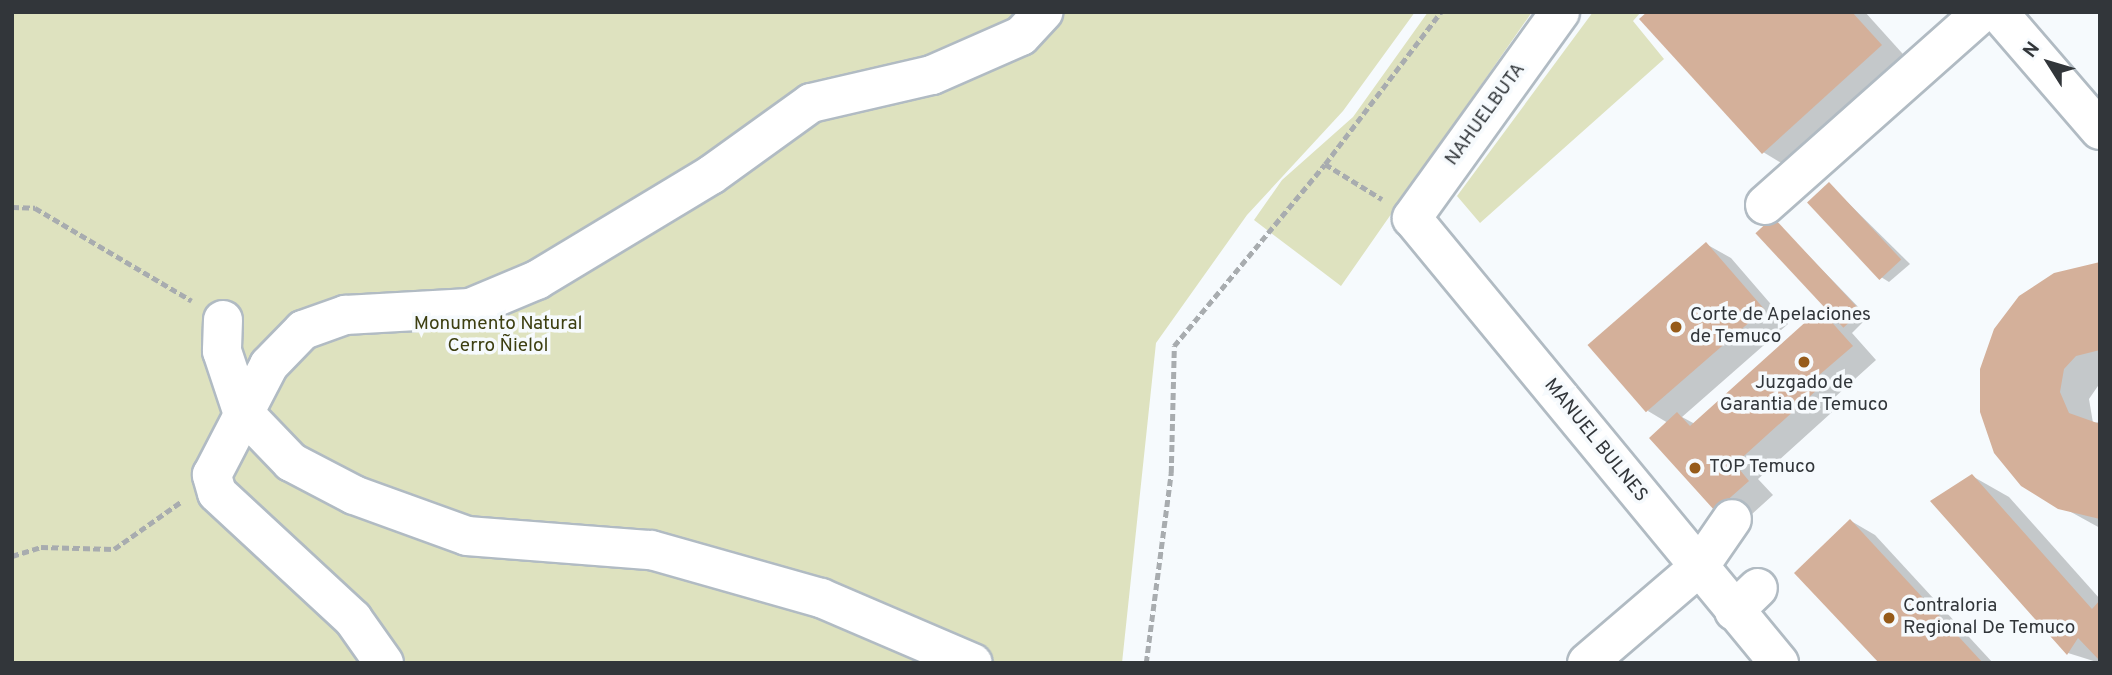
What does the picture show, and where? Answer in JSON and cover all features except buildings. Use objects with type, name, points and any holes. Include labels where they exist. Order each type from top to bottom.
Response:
[{"type":"street","points":[[384,663],[353,619],[217,493],[212,475],[242,411],[269,365],[303,330],[345,315],[470,308],[537,280],[711,176],[811,103],[932,75],[1021,36],[1043,12]]},
{"type":"street","name":"NAHUELBUTA","points":[[1412,218],[1560,12]]},
{"type":"street","points":[[1870,77],[1941,12]]},
{"type":"street","points":[[1765,205],[1982,12]]},
{"type":"street","points":[[1998,12],[2045,90],[2100,130]]},
{"type":"street","name":"MANUEL BULNES","points":[[1412,218],[1699,567],[1746,599],[1779,663]]},
{"type":"street","points":[[223,320],[222,351],[242,411],[291,462],[417,520],[467,536],[527,544],[651,550],[821,598],[974,663]]},
{"type":"street","points":[[1587,663],[1699,567],[1732,519]]},
{"type":"path","points":[[1146,663],[1171,473],[1174,346],[1325,164],[1441,12]]},
{"type":"path","points":[[1325,164],[1412,218]]},
{"type":"path","points":[[12,207],[35,208],[223,320]]},
{"type":"path","points":[[12,556],[41,547],[114,549],[212,475]]},
{"type":"green space","name":"Monumento Natural Cerro Ñielol","points":[[12,12],[1415,12],[1343,111],[1247,215],[1156,343],[1122,663],[12,663]]},
{"type":"green space","points":[[1428,12],[1532,12],[1341,286],[1254,220],[1282,180],[1353,117]]},
{"type":"green space","points":[[1593,12],[1641,12],[1633,21],[1664,59],[1480,223],[1457,196]]},
{"type":"place","name":"Corte de Apelaciones de Temuco","points":[[1676,327]]},
{"type":"place","name":"Juzgado de Garantia de Temuco","points":[[1804,362]]},
{"type":"place","name":"TOP Temuco","points":[[1695,468]]},
{"type":"place","name":"Contraloria Regional De Temuco","points":[[1889,618]]}]
